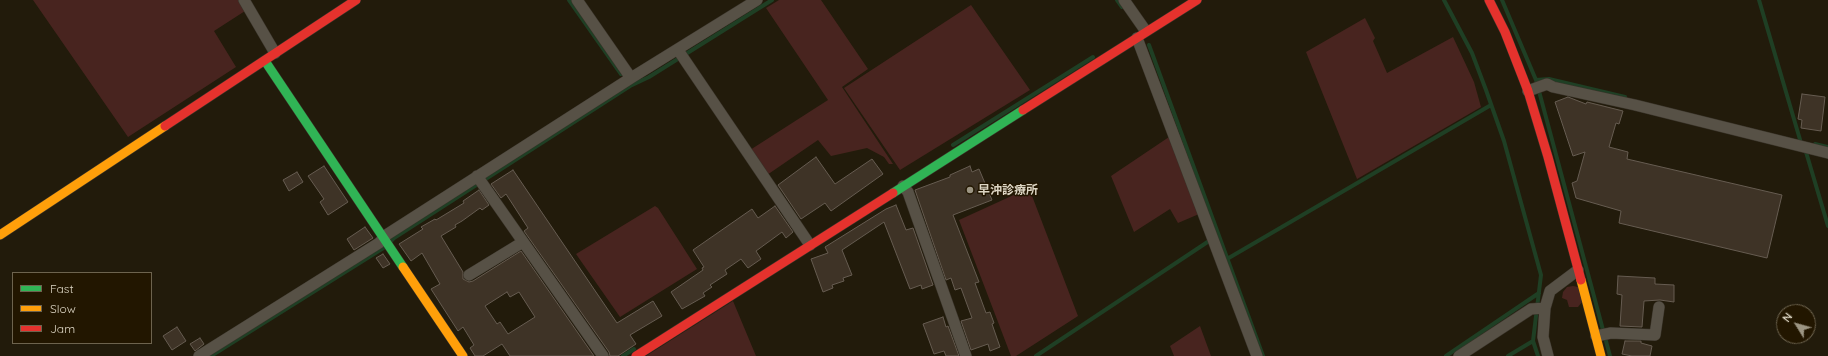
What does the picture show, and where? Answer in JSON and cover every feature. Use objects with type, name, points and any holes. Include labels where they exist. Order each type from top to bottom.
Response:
[{"type":"street","points":[[244,0],[272,49]]},
{"type":"street","points":[[0,235],[266,60],[272,49],[356,0]]},
{"type":"street","points":[[577,0],[630,78]]},
{"type":"street","points":[[205,355],[480,180],[630,78],[681,54],[757,0]]},
{"type":"street","points":[[1124,0],[1142,30],[1213,238],[1257,356]]},
{"type":"street","points":[[636,356],[808,241],[903,186],[1142,30],[1197,0]]},
{"type":"street","points":[[1490,0],[1505,32],[1535,88],[1548,157],[1601,356]]},
{"type":"street","points":[[681,54],[808,241]]},
{"type":"street","points":[[266,60],[387,238],[463,356]]},
{"type":"street","points":[[1535,88],[1546,84],[1553,87],[1635,105],[1828,153]]},
{"type":"street","points":[[480,180],[603,356]]},
{"type":"street","points":[[903,186],[908,192],[966,356]]},
{"type":"street","points":[[469,275],[523,242]]},
{"type":"street","points":[[1459,356],[1540,308],[1550,291],[1578,270]]},
{"type":"street","points":[[1596,336],[1611,332],[1655,335],[1659,307]]},
{"type":"street","points":[[1540,308],[1543,337],[1548,356]]},
{"type":"shaded area","points":[[33,0],[238,0],[245,11],[214,31],[236,67],[128,137]]},
{"type":"shaded area","points":[[779,0],[821,0],[868,69],[842,87],[893,164],[889,164],[884,157],[867,148],[831,156],[818,140],[767,175],[750,150],[828,100],[766,8]]},
{"type":"shaded area","points":[[971,5],[1030,90],[900,170],[844,88]]},
{"type":"shaded area","points":[[1365,18],[1375,38],[1373,41],[1387,73],[1453,37],[1474,82],[1481,107],[1357,179],[1306,52]]},
{"type":"shaded area","points":[[1169,137],[1199,214],[1178,223],[1170,209],[1134,232],[1111,176]]},
{"type":"shaded area","points":[[1029,188],[1078,316],[1016,356],[1011,356],[959,220]]},
{"type":"shaded area","points":[[655,206],[658,208],[697,269],[620,317],[576,254]]},
{"type":"shaded area","points":[[1567,287],[1578,287],[1582,302],[1578,307],[1569,307],[1567,300],[1562,298],[1563,292]]},
{"type":"shaded area","points":[[733,301],[756,356],[646,356]]},
{"type":"shaded area","points":[[1200,326],[1211,356],[1174,356],[1170,346]]},
{"type":"building","points":[[1802,94],[1825,97],[1821,131],[1801,128],[1802,120],[1798,119]]},
{"type":"building","points":[[1568,97],[1586,104],[1587,102],[1623,111],[1619,124],[1616,123],[1609,147],[1628,152],[1627,159],[1782,195],[1767,258],[1619,223],[1621,211],[1576,198],[1572,183],[1577,181],[1585,152],[1573,156],[1555,102]]},
{"type":"building","points":[[816,157],[835,184],[872,159],[883,174],[831,211],[825,203],[801,219],[778,185]]},
{"type":"building","points":[[324,166],[348,202],[328,215],[320,202],[324,199],[308,176]]},
{"type":"building","points":[[970,166],[972,172],[979,169],[992,200],[953,215],[979,282],[975,283],[986,313],[990,312],[994,323],[992,324],[1000,347],[990,351],[988,344],[971,350],[961,321],[972,318],[961,288],[955,290],[951,278],[946,280],[915,190],[950,177],[950,175]]},
{"type":"building","points":[[513,170],[617,323],[653,301],[662,316],[630,335],[636,344],[618,356],[610,356],[609,352],[524,231],[528,228],[506,194],[501,198],[491,184]]},
{"type":"building","points":[[297,172],[303,182],[289,191],[283,180]]},
{"type":"building","points":[[479,190],[489,205],[482,210],[480,208],[455,225],[456,227],[441,236],[463,272],[463,279],[469,282],[473,281],[521,251],[594,356],[510,356],[502,344],[483,356],[475,356],[470,348],[474,345],[463,327],[458,331],[431,289],[440,284],[422,253],[411,261],[399,244],[423,229],[421,227],[464,203],[463,201]],"holes":[[[507,292],[510,297],[519,292],[535,317],[508,334],[500,322],[497,324],[485,306]]]},
{"type":"building","points":[[896,205],[906,230],[913,228],[933,285],[922,289],[921,285],[910,289],[884,222],[842,250],[852,275],[843,278],[844,281],[832,285],[833,288],[823,292],[811,259],[828,253],[825,247],[886,209]]},
{"type":"building","points":[[775,206],[793,232],[786,238],[782,232],[756,251],[761,259],[748,268],[741,259],[725,270],[727,274],[710,285],[712,287],[703,293],[705,296],[682,309],[671,292],[703,270],[702,268],[704,267],[693,250],[752,209],[758,218]]},
{"type":"building","points":[[365,227],[373,238],[354,250],[347,239]]},
{"type":"building","points":[[383,254],[390,264],[383,268],[376,258]]},
{"type":"building","points":[[1618,276],[1655,278],[1655,284],[1674,285],[1674,302],[1660,300],[1644,301],[1642,327],[1620,326],[1622,295],[1617,294]]},
{"type":"building","points":[[943,317],[946,327],[948,326],[959,356],[946,356],[944,351],[934,354],[923,324]]},
{"type":"building","points":[[177,327],[186,341],[172,350],[163,336]]},
{"type":"building","points":[[200,338],[204,344],[195,351],[190,344]]},
{"type":"building","points":[[1625,341],[1641,341],[1641,343],[1652,346],[1650,356],[1632,356],[1622,354]]},
{"type":"waterway","points":[[569,0],[621,74]]},
{"type":"waterway","points":[[390,242],[630,86],[649,77],[772,0]]},
{"type":"waterway","points":[[1117,0],[1122,7]]},
{"type":"waterway","points":[[1444,0],[1472,53],[1504,141],[1541,275],[1533,341],[1538,356]]},
{"type":"waterway","points":[[1502,0],[1536,80],[1610,356]]},
{"type":"waterway","points":[[1759,0],[1801,143]]},
{"type":"waterway","points":[[1149,45],[1263,356]]},
{"type":"waterway","points":[[953,145],[1093,57]]},
{"type":"waterway","points":[[1536,80],[1549,79],[1625,97]]},
{"type":"waterway","points":[[1227,259],[1491,105]]},
{"type":"waterway","points":[[1815,144],[1828,147]]},
{"type":"waterway","points":[[1806,152],[1828,226]]},
{"type":"waterway","points":[[1036,356],[1212,239]]},
{"type":"waterway","points":[[211,356],[385,247]]},
{"type":"waterway","points":[[1446,356],[1539,293]]},
{"type":"waterway","points":[[1508,356],[1533,341]]},
{"type":"waterway","points":[[623,356],[634,349]]},
{"type":"traffic: fast","points":[[265,61],[403,267]]},
{"type":"traffic: fast","points":[[893,193],[1023,110]]},
{"type":"traffic: slow","points":[[0,235],[165,126]]},
{"type":"traffic: slow","points":[[403,267],[463,356]]},
{"type":"traffic: slow","points":[[1581,280],[1601,356]]},
{"type":"traffic: jam","points":[[165,126],[356,0]]},
{"type":"traffic: jam","points":[[1023,110],[1197,0]]},
{"type":"traffic: jam","points":[[1489,0],[1505,32],[1528,91],[1548,157],[1581,280]]},
{"type":"traffic: jam","points":[[636,356],[893,193]]},
{"type":"place","name":"早沖診療所","points":[[970,190]]}]
